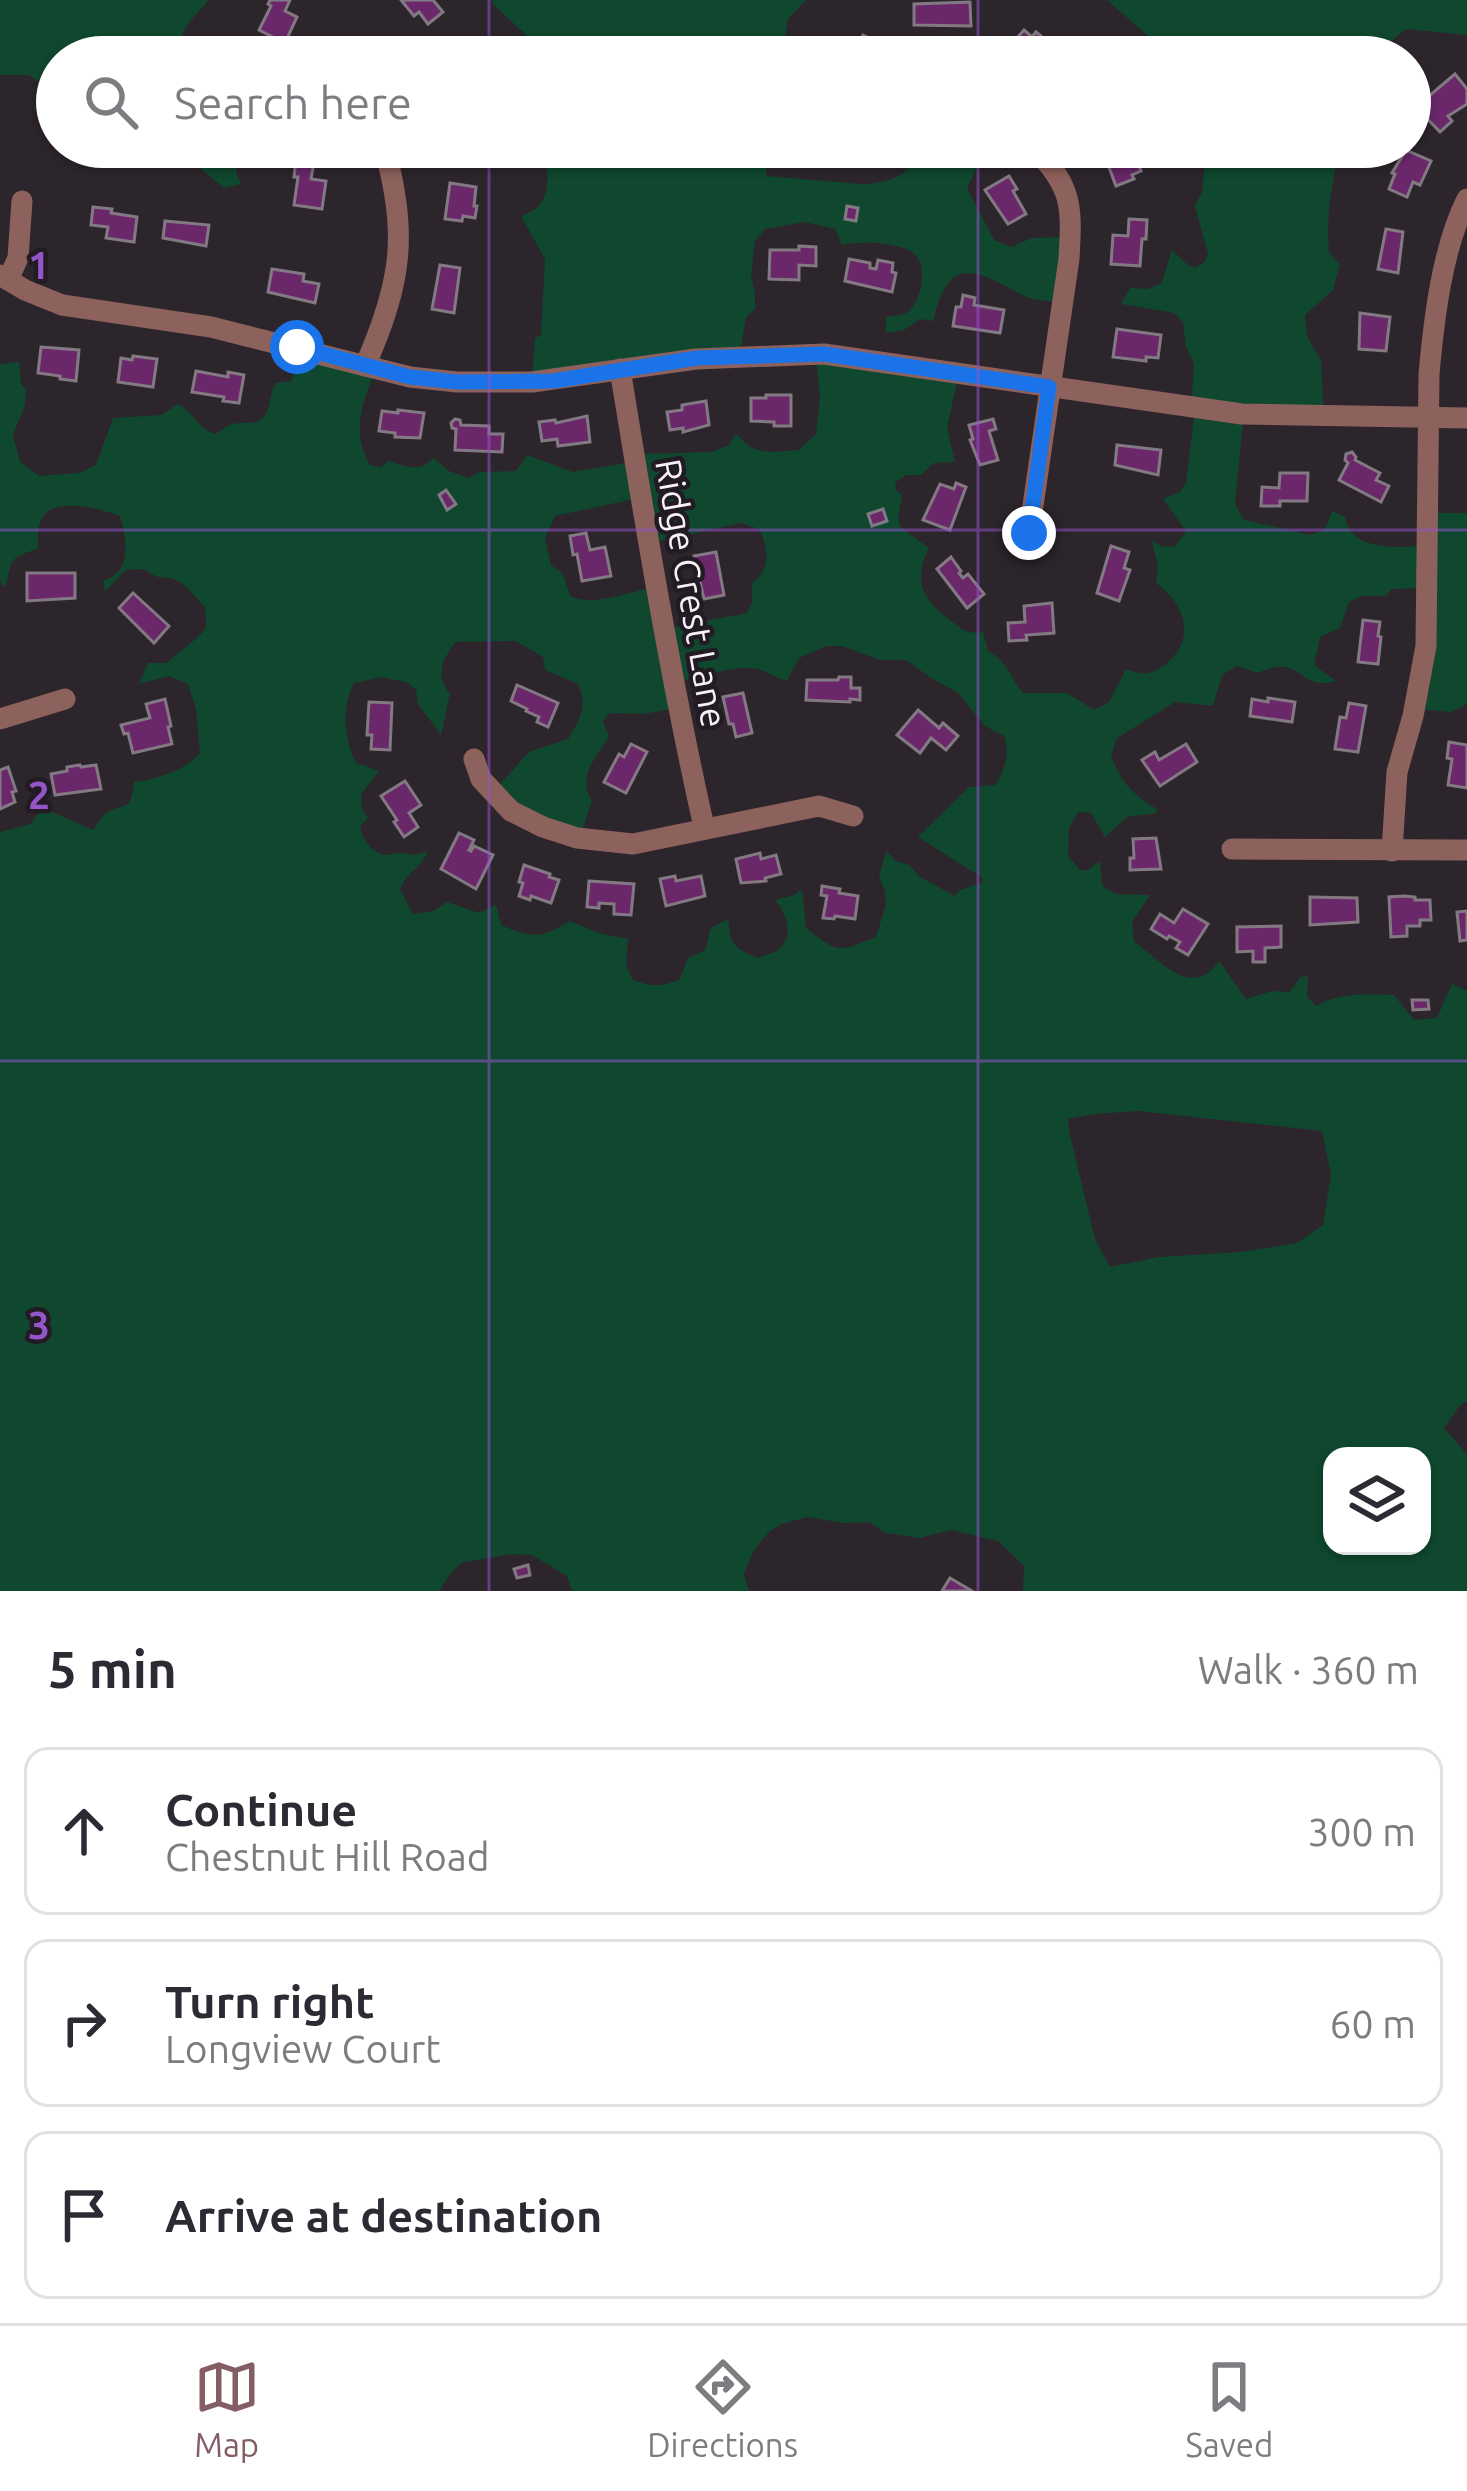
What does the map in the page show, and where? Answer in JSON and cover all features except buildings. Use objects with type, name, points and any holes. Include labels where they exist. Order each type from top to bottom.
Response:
[{"type":"street","points":[[365,366],[394,285],[400,241],[390,168]]},
{"type":"street","points":[[1029,533],[1069,259],[1068,194],[1053,168]]},
{"type":"street","points":[[1392,851],[1397,772],[1426,646],[1433,334],[1457,219],[1467,199]]},
{"type":"street","points":[[22,201],[18,258],[4,278],[25,290],[62,305],[211,327],[410,377],[457,382],[553,381],[697,358],[824,354],[1242,414],[1467,418]]},
{"type":"street","name":"Ridge Crest Lane","points":[[620,369],[704,827]]},
{"type":"street","points":[[0,718],[65,699]]},
{"type":"street","points":[[474,759],[481,778],[499,801],[526,820],[560,833],[633,844],[819,806],[853,816]]},
{"type":"street","points":[[1232,848],[1467,850]]},
{"type":"green space","points":[[0,0],[208,0],[182,36],[36,36],[36,80],[29,75],[0,75]]},
{"type":"green space","points":[[806,0],[788,19],[785,36],[526,36],[491,2]]},
{"type":"green space","points":[[1107,0],[1467,0],[1467,35],[1406,29],[1397,36],[1148,36]]},
{"type":"green space","points":[[200,168],[237,168],[241,184],[224,188]]},
{"type":"green space","points":[[546,168],[767,168],[766,176],[861,184],[889,180],[909,168],[979,168],[967,188],[994,240],[1011,247],[1032,238],[1070,237],[1063,302],[1030,298],[966,273],[949,281],[933,321],[920,319],[904,330],[886,333],[886,317],[906,313],[918,296],[922,271],[918,258],[894,245],[842,245],[835,229],[805,222],[765,229],[755,241],[751,275],[755,309],[746,317],[740,352],[532,377],[535,338],[541,335],[545,259],[521,216],[542,202]]},
{"type":"green space","points":[[1204,168],[1336,168],[1329,253],[1340,264],[1333,290],[1305,315],[1307,336],[1321,360],[1324,419],[1243,421],[1235,504],[1244,520],[1311,535],[1325,529],[1332,511],[1345,517],[1357,537],[1391,547],[1429,545],[1436,513],[1467,513],[1467,704],[1451,712],[1418,709],[1427,588],[1361,596],[1349,602],[1340,628],[1320,637],[1314,665],[1336,681],[1313,681],[1284,667],[1258,673],[1237,666],[1222,675],[1213,706],[1175,702],[1117,738],[1111,756],[1119,773],[1156,813],[1127,817],[1105,837],[1091,813],[1078,812],[1069,828],[1068,856],[1080,870],[1100,861],[1102,885],[1115,894],[1150,895],[1132,922],[1134,942],[1187,977],[1209,972],[1219,961],[1246,999],[1272,991],[1290,992],[1301,976],[1308,977],[1307,997],[1316,1006],[1344,996],[1394,995],[1414,1020],[1437,1018],[1452,984],[1467,991],[1467,1402],[1444,1428],[1467,1454],[1467,1591],[1023,1591],[1024,1566],[998,1541],[951,1530],[919,1538],[886,1533],[869,1522],[808,1517],[781,1524],[754,1550],[744,1574],[749,1591],[572,1591],[567,1576],[532,1555],[510,1554],[461,1563],[439,1591],[0,1591],[0,832],[30,824],[43,808],[93,830],[105,814],[128,803],[134,782],[170,773],[200,753],[188,684],[169,676],[139,684],[148,663],[167,663],[199,636],[206,621],[205,607],[186,587],[144,569],[126,570],[105,591],[103,581],[123,563],[125,535],[120,516],[90,508],[67,506],[48,511],[39,525],[38,549],[13,560],[6,587],[0,582],[0,364],[19,362],[25,405],[13,435],[20,462],[39,476],[80,473],[96,465],[113,418],[161,415],[178,404],[215,434],[232,424],[257,422],[267,411],[276,383],[291,381],[301,349],[377,367],[360,428],[370,465],[381,467],[388,461],[417,467],[433,458],[468,478],[480,472],[516,471],[527,455],[573,472],[633,462],[638,454],[712,452],[729,445],[736,433],[757,450],[799,450],[816,434],[820,397],[816,358],[958,378],[947,427],[955,462],[934,463],[921,475],[906,475],[895,488],[902,496],[900,527],[929,548],[921,578],[925,595],[960,628],[983,632],[988,651],[1005,665],[1023,693],[1067,693],[1094,710],[1109,702],[1126,669],[1145,674],[1158,669],[1174,656],[1184,635],[1181,613],[1156,583],[1152,540],[1163,547],[1175,546],[1186,531],[1163,499],[1180,492],[1186,483],[1194,364],[1183,322],[1174,313],[1121,304],[1130,288],[1161,284],[1172,250],[1195,268],[1208,254],[1195,206]],"holes":[[[639,498],[652,543],[741,523],[759,529],[765,565],[752,583],[747,613],[671,628],[656,587],[600,599],[570,596],[563,574],[551,565],[545,538],[555,516]],[[516,641],[543,657],[545,670],[578,684],[581,713],[568,739],[529,752],[494,791],[581,834],[592,801],[587,776],[609,737],[603,721],[610,713],[676,708],[677,682],[729,670],[758,669],[787,681],[799,658],[826,646],[842,646],[880,660],[906,660],[958,693],[985,726],[1004,736],[1006,762],[995,785],[969,787],[918,837],[983,882],[955,896],[886,851],[879,877],[886,904],[876,937],[846,948],[826,942],[806,928],[802,889],[775,900],[788,931],[777,951],[758,958],[739,948],[732,941],[728,919],[711,928],[705,950],[688,958],[680,979],[656,985],[632,979],[626,965],[628,939],[570,921],[536,935],[501,925],[496,905],[479,913],[447,902],[433,911],[413,914],[400,889],[428,851],[387,855],[376,852],[366,841],[360,826],[368,818],[361,794],[379,771],[356,763],[349,744],[346,713],[354,683],[383,677],[408,683],[441,735],[450,694],[442,668],[455,642]],[[1138,1111],[1322,1131],[1331,1174],[1323,1225],[1297,1243],[1159,1257],[1110,1267],[1095,1239],[1068,1119]]]},
{"type":"route","points":[[297,347],[410,377],[457,382],[553,381],[697,358],[824,354],[1049,387],[1029,533]]}]
